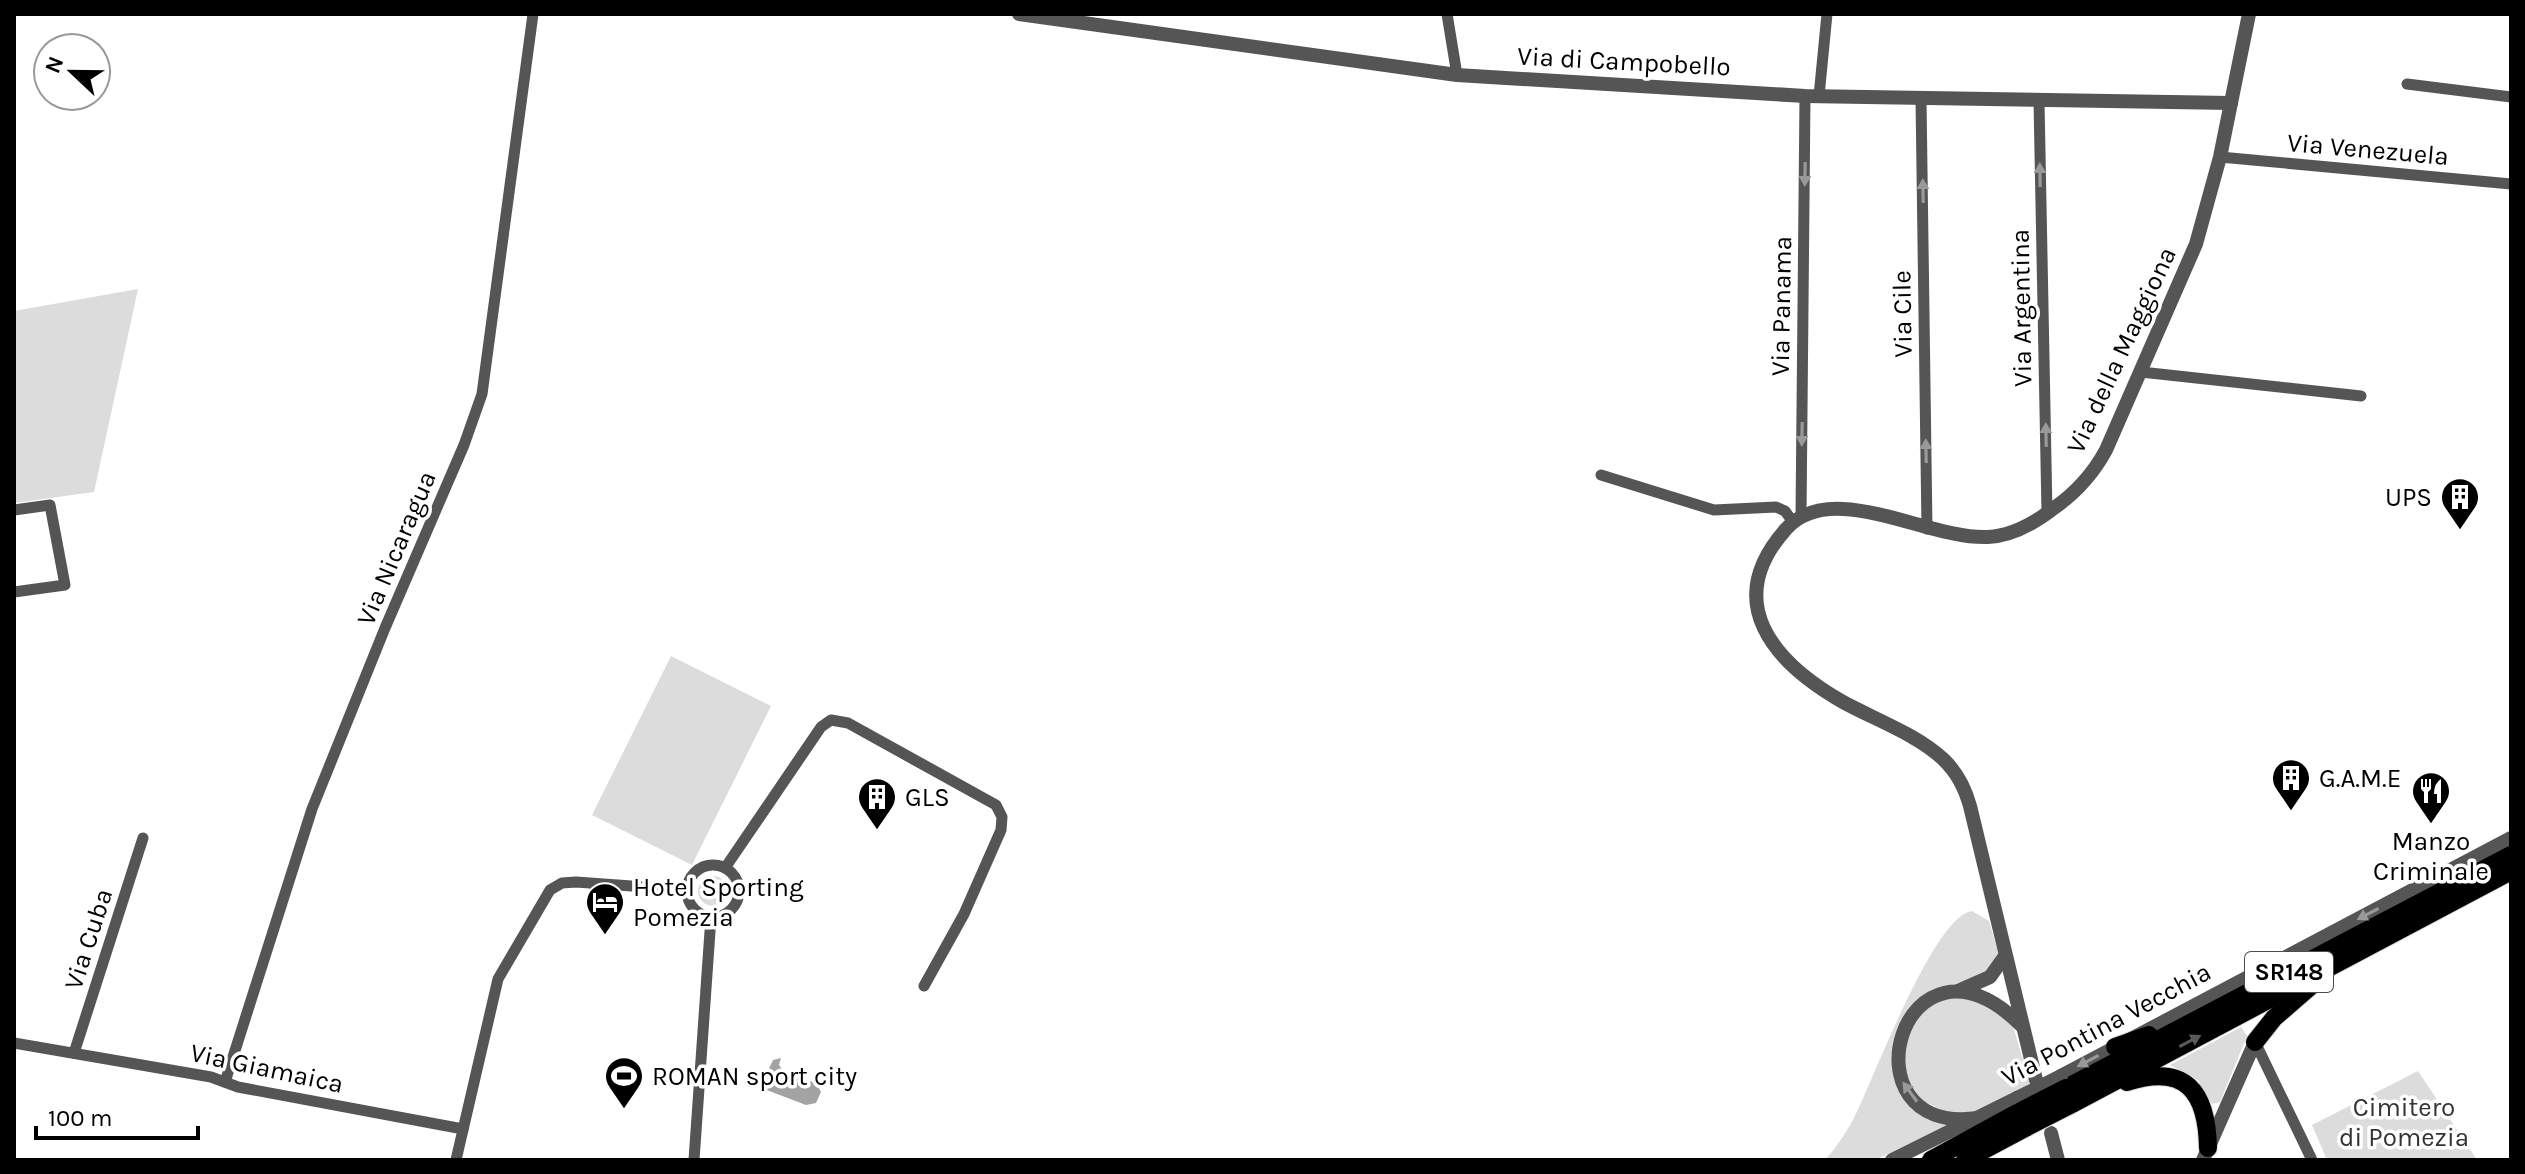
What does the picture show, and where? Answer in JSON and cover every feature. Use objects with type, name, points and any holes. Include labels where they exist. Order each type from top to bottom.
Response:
[{"type":"highway","name":"SR148","points":[[1931,1160],[2511,855]]},
{"type":"highway","name":"SR148","points":[[2066,1089],[2090,1094],[2511,871]]},
{"type":"highway","points":[[2255,1042],[2295,999],[2350,956]]},
{"type":"highway","points":[[2115,1047],[2219,1008]]},
{"type":"highway","points":[[2090,1094],[2150,1076],[2182,1082],[2196,1092],[2205,1109],[2206,1154]]},
{"type":"highway","name":"SR148","points":[[1965,1160],[2022,1112]]},
{"type":"street","name":"Via Nicaragua","points":[[225,1082],[312,809],[464,445],[482,394],[533,14]]},
{"type":"street","name":"Via di Campobello","points":[[1019,14],[1457,75],[1812,96],[2231,103]]},
{"type":"street","points":[[1447,14],[1457,75]]},
{"type":"street","name":"Via Panama","points":[[1797,519],[1812,96],[1827,14]]},
{"type":"street","name":"Via della Maggiona","points":[[1797,519],[1822,508],[1841,508],[1927,529],[1976,537],[1999,536],[2047,513],[2070,497],[2095,469],[2193,253],[2220,157],[2249,14]]},
{"type":"street","points":[[2407,84],[2511,97]]},
{"type":"street","name":"Via Cile","points":[[1921,99],[1927,529]]},
{"type":"street","name":"Via Argentina","points":[[2039,101],[2047,513]]},
{"type":"street","name":"Via Venezuela","points":[[2220,157],[2511,184]]},
{"type":"street","points":[[2141,372],[2361,396]]},
{"type":"street","points":[[1601,475],[1714,510],[1776,507],[1797,519],[1771,549],[1758,574],[1754,596],[1761,624],[1781,650],[1814,682],[1929,748],[1953,769],[1970,806],[2036,1080]]},
{"type":"street","points":[[14,510],[50,505],[65,585],[14,592]]},
{"type":"street","points":[[725,868],[821,727],[834,720],[848,723],[996,805],[1002,817],[1001,830],[964,914],[924,986]]},
{"type":"street","name":"Via Cuba","points":[[74,1053],[143,838]]},
{"type":"street","name":"Via Pontina Vecchia","points":[[2066,1089],[2115,1047],[2511,838]]},
{"type":"street","points":[[708,865],[725,868],[737,881],[738,898],[728,912],[711,917],[694,908],[687,890],[689,882],[700,868],[708,865]]},
{"type":"street","points":[[456,1160],[498,979],[550,890],[562,883],[576,882],[687,890]]},
{"type":"street","points":[[694,1160],[711,917]]},
{"type":"street","points":[[1978,1118],[1953,1119],[1922,1107],[1904,1088],[1898,1068],[1900,1039],[1913,1015],[1927,1001],[1990,977],[2005,956]]},
{"type":"street","points":[[1958,991],[1991,1000],[2022,1026]]},
{"type":"street","points":[[2206,1154],[2255,1042]]},
{"type":"street","points":[[2255,1042],[2312,1160]]},
{"type":"street","name":"Via Giamaica","points":[[14,1043],[463,1129]]},
{"type":"street","name":"Via Pontina Vecchia","points":[[1892,1160],[1978,1118],[2022,1112]]},
{"type":"street","points":[[2051,1133],[2058,1160]]},
{"type":"green space","points":[[138,289],[94,492],[14,503],[14,311]]},
{"type":"green space","points":[[671,656],[771,706],[692,865],[592,815]]},
{"type":"green space","points":[[713,876],[724,880],[728,891],[724,902],[713,906],[702,902],[698,891],[702,880]]},
{"type":"green space","points":[[1972,911],[1989,921],[1999,955],[1983,974],[1923,996],[1898,1026],[1892,1051],[1895,1078],[1904,1093],[1925,1112],[1950,1124],[1875,1160],[1825,1160],[1853,1120],[1905,1003],[1940,940],[1957,920]]},
{"type":"green space","points":[[1968,996],[2012,1023],[2030,1083],[1978,1113],[1948,1113],[1919,1099],[1902,1069],[1908,1027],[1936,1001]]},
{"type":"green space","points":[[2241,1027],[2247,1036],[2220,1102],[2212,1104],[2198,1080],[2170,1065]]},
{"type":"green space","name":"Cimitero di Pomezia","points":[[2418,1071],[2477,1160],[2327,1160],[2312,1125]]},
{"type":"shaded area","points":[[781,1058],[779,1065],[782,1069],[817,1084],[821,1092],[816,1103],[806,1105],[764,1089],[764,1079],[773,1060]]},
{"type":"place","name":"UPS","points":[[2460,531]]},
{"type":"place","name":"G.A.M.E","points":[[2291,812]]},
{"type":"place","name":"Manzo Criminale","points":[[2431,825]]},
{"type":"place","name":"GLS","points":[[877,831]]},
{"type":"place","name":"Hotel Sporting Pomezia","points":[[605,936]]},
{"type":"place","name":"ROMAN sport city","points":[[624,1110]]}]
